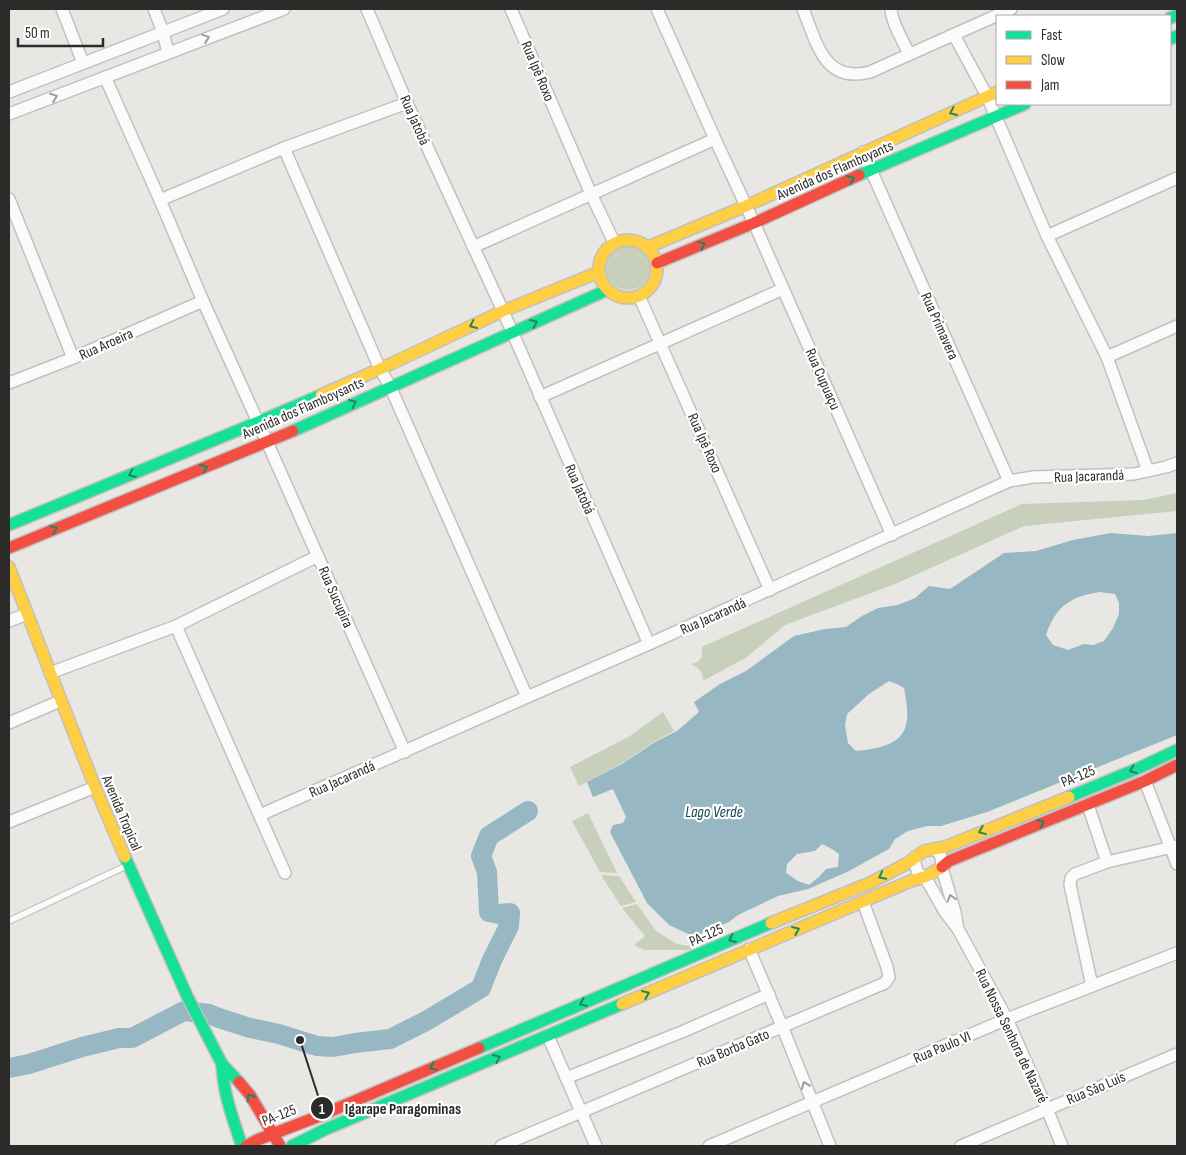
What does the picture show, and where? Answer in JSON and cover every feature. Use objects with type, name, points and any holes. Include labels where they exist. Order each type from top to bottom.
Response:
[{"type":"street","points":[[62,9],[83,63]]},
{"type":"street","points":[[154,9],[163,32],[168,53]]},
{"type":"street","points":[[9,92],[223,9]]},
{"type":"street","points":[[9,114],[284,9]]},
{"type":"street","name":"Rua Jatobá","points":[[367,9],[407,103],[503,311],[649,644]]},
{"type":"street","name":"Rua Ipê Roxo","points":[[511,9],[591,194],[614,242]]},
{"type":"street","points":[[657,9],[714,139],[746,206]]},
{"type":"street","points":[[803,9],[820,49],[830,65],[844,73],[860,75],[954,35],[987,14],[1011,9]]},
{"type":"street","points":[[891,9],[896,27],[909,54]]},
{"type":"street","points":[[954,35],[992,94],[996,117],[1047,236],[1107,357],[1148,471]]},
{"type":"street","name":"Rua Sucupira","points":[[105,77],[405,752]]},
{"type":"street","name":"Avenida dos Flamboyants","points":[[648,247],[746,206],[992,94]]},
{"type":"street","points":[[160,200],[284,148],[407,103]]},
{"type":"street","name":"Avenida dos Flamboyants","points":[[657,263],[754,223],[1023,105]]},
{"type":"street","points":[[473,247],[714,139]]},
{"type":"street","points":[[284,148],[380,369],[390,386],[527,697]]},
{"type":"street","name":"Rua Primavera","points":[[863,152],[1009,481]]},
{"type":"street","points":[[1047,236],[1177,178]]},
{"type":"street","points":[[9,199],[73,358]]},
{"type":"street","name":"Rua Cupuaçu","points":[[746,206],[892,535]]},
{"type":"street","points":[[632,239],[648,247],[654,254],[657,263],[657,273],[654,283],[648,291],[639,296],[628,298],[617,296],[607,290],[601,282],[598,272],[600,260],[605,250],[614,242],[632,239]]},
{"type":"street","name":"Avenida dos Flamboysants","points":[[9,525],[258,422],[380,369],[503,311],[598,272]]},
{"type":"street","name":"Avenida dos Flamboysants","points":[[9,548],[267,442],[607,290]]},
{"type":"street","points":[[540,397],[783,290]]},
{"type":"street","name":"Rua Ipê Roxo","points":[[639,296],[770,590]]},
{"type":"street","name":"Rua Aroeira","points":[[9,383],[73,358],[203,301]]},
{"type":"street","points":[[1107,357],[1177,326]]},
{"type":"street","name":"Rua Jacarandá","points":[[260,815],[649,644],[1009,481],[1033,477],[1134,474],[1177,463]]},
{"type":"street","points":[[50,673],[176,626],[318,556]]},
{"type":"street","name":"Avenida Tropical","points":[[9,567],[60,702],[128,865],[188,998],[222,1064]]},
{"type":"street","points":[[9,621],[27,614]]},
{"type":"street","points":[[176,626],[284,873]]},
{"type":"street","points":[[9,723],[60,702]]},
{"type":"street","name":"PA-125","points":[[246,1146],[870,882],[908,863],[924,852],[945,846],[1139,768],[1177,750]]},
{"type":"street","name":"PA-125","points":[[292,1146],[324,1130],[749,949],[911,881],[925,877],[942,868],[948,861],[1144,781],[1177,765]]},
{"type":"street","points":[[1144,781],[1174,847],[1177,864]]},
{"type":"street","points":[[9,822],[95,787]]},
{"type":"street","points":[[1089,808],[1107,862]]},
{"type":"street","points":[[1092,986],[1070,885],[1071,878],[1075,874],[1107,862],[1174,847]]},
{"type":"street","points":[[934,849],[941,857],[942,868]]},
{"type":"street","points":[[915,857],[916,869],[925,877]]},
{"type":"street","name":"Rua Nossa Senhora de Nazaré","points":[[942,868],[956,912],[958,929]]},
{"type":"street","name":"Rua Nossa Senhora de Nazaré","points":[[925,877],[945,912],[958,929],[1007,1019],[1062,1146]]},
{"type":"street","name":"Rua Borba Gato","points":[[501,1146],[884,983],[888,977],[887,967],[863,902]]},
{"type":"street","points":[[749,949],[830,1146]]},
{"type":"street","name":"Rua Paulo VI","points":[[709,1146],[1007,1019],[1177,953]]},
{"type":"street","points":[[566,1078],[684,1031],[769,994]]},
{"type":"street","points":[[548,1036],[596,1146]]},
{"type":"street","name":"Rua São Luís","points":[[961,1146],[1177,1054]]},
{"type":"street","points":[[222,1064],[250,1095],[280,1146]]},
{"type":"street","points":[[222,1064],[224,1088],[242,1146]]},
{"type":"lane","points":[[9,920],[128,865]]},
{"type":"green space","points":[[628,244],[641,248],[647,254],[651,267],[647,280],[641,286],[628,290],[615,286],[609,280],[605,267],[609,254],[615,248]]},
{"type":"green space","points":[[1177,493],[1177,511],[1024,526],[895,584],[785,625],[747,657],[703,681],[700,671],[691,664],[698,662],[702,657],[702,647],[1022,504],[1144,500]]},
{"type":"green space","points":[[663,712],[674,731],[655,741],[621,764],[579,786],[570,767],[630,736]]},
{"type":"green space","points":[[588,813],[617,873],[600,872],[572,821]]},
{"type":"green space","points":[[601,875],[619,876],[636,902],[621,906]]},
{"type":"green space","points":[[637,904],[656,931],[677,944],[695,947],[689,950],[644,950],[634,945],[645,936],[622,908]]},
{"type":"water","name":"Lago Verde","points":[[1111,533],[1148,536],[1177,533],[1177,735],[987,812],[941,826],[927,826],[908,831],[895,839],[889,849],[847,872],[808,889],[778,896],[738,915],[729,922],[700,934],[688,934],[669,925],[647,903],[610,832],[613,825],[623,823],[626,817],[613,789],[593,797],[587,782],[622,764],[655,742],[677,731],[699,712],[694,702],[720,684],[746,671],[794,636],[825,629],[846,627],[878,608],[898,605],[915,598],[929,586],[950,589],[1004,553],[1036,551],[1073,540]],"holes":[[[1099,592],[1115,594],[1119,603],[1119,614],[1113,628],[1104,641],[1093,645],[1084,644],[1068,650],[1053,645],[1046,635],[1054,617],[1065,604],[1080,597]],[[889,681],[904,688],[907,711],[906,725],[899,738],[893,742],[871,749],[856,751],[848,743],[845,725],[847,714],[869,694]],[[822,844],[832,849],[839,854],[838,867],[826,869],[809,885],[798,881],[786,873],[787,864],[797,854],[815,851]]]},
{"type":"waterway","points":[[9,1068],[29,1064],[82,1047],[119,1038],[132,1038],[184,1011],[209,1014],[250,1028],[279,1034],[317,1046],[333,1047],[390,1039],[426,1021],[481,988],[509,926],[510,913],[499,914],[489,912],[487,872],[481,856],[489,836],[528,811]]},
{"type":"traffic: fast","points":[[1171,18],[1177,15]]},
{"type":"traffic: fast","points":[[1171,39],[1177,36]]},
{"type":"traffic: fast","points":[[859,175],[1023,105]]},
{"type":"traffic: fast","points":[[293,431],[607,290]]},
{"type":"traffic: fast","points":[[9,525],[321,395]]},
{"type":"traffic: fast","points":[[1069,797],[1177,750]]},
{"type":"traffic: fast","points":[[125,857],[188,998],[222,1064],[239,1082]]},
{"type":"traffic: fast","points":[[479,1048],[771,923]]},
{"type":"traffic: fast","points":[[292,1146],[324,1130],[622,1004]]},
{"type":"traffic: fast","points":[[222,1064],[226,1096],[242,1146]]},
{"type":"traffic: slow","points":[[648,247],[746,206],[996,92]]},
{"type":"traffic: slow","points":[[622,240],[634,240],[649,248],[657,263],[657,269],[657,275],[649,290],[634,298],[622,298],[607,290],[599,275],[599,263],[607,248],[622,240]]},
{"type":"traffic: slow","points":[[321,395],[503,311],[599,272]]},
{"type":"traffic: slow","points":[[9,567],[95,787],[125,857]]},
{"type":"traffic: slow","points":[[771,923],[870,883],[908,863],[924,851],[945,847],[1069,797]]},
{"type":"traffic: slow","points":[[622,1004],[911,881],[927,876],[942,867]]},
{"type":"traffic: jam","points":[[657,263],[754,223],[859,175]]},
{"type":"traffic: jam","points":[[9,548],[293,431]]},
{"type":"traffic: jam","points":[[942,867],[949,861],[1145,781],[1177,765]]},
{"type":"traffic: jam","points":[[246,1146],[479,1048]]},
{"type":"traffic: jam","points":[[239,1082],[250,1095],[280,1146]]},
{"type":"place","name":"Igarape Paragominas","points":[[300,1040]]}]
